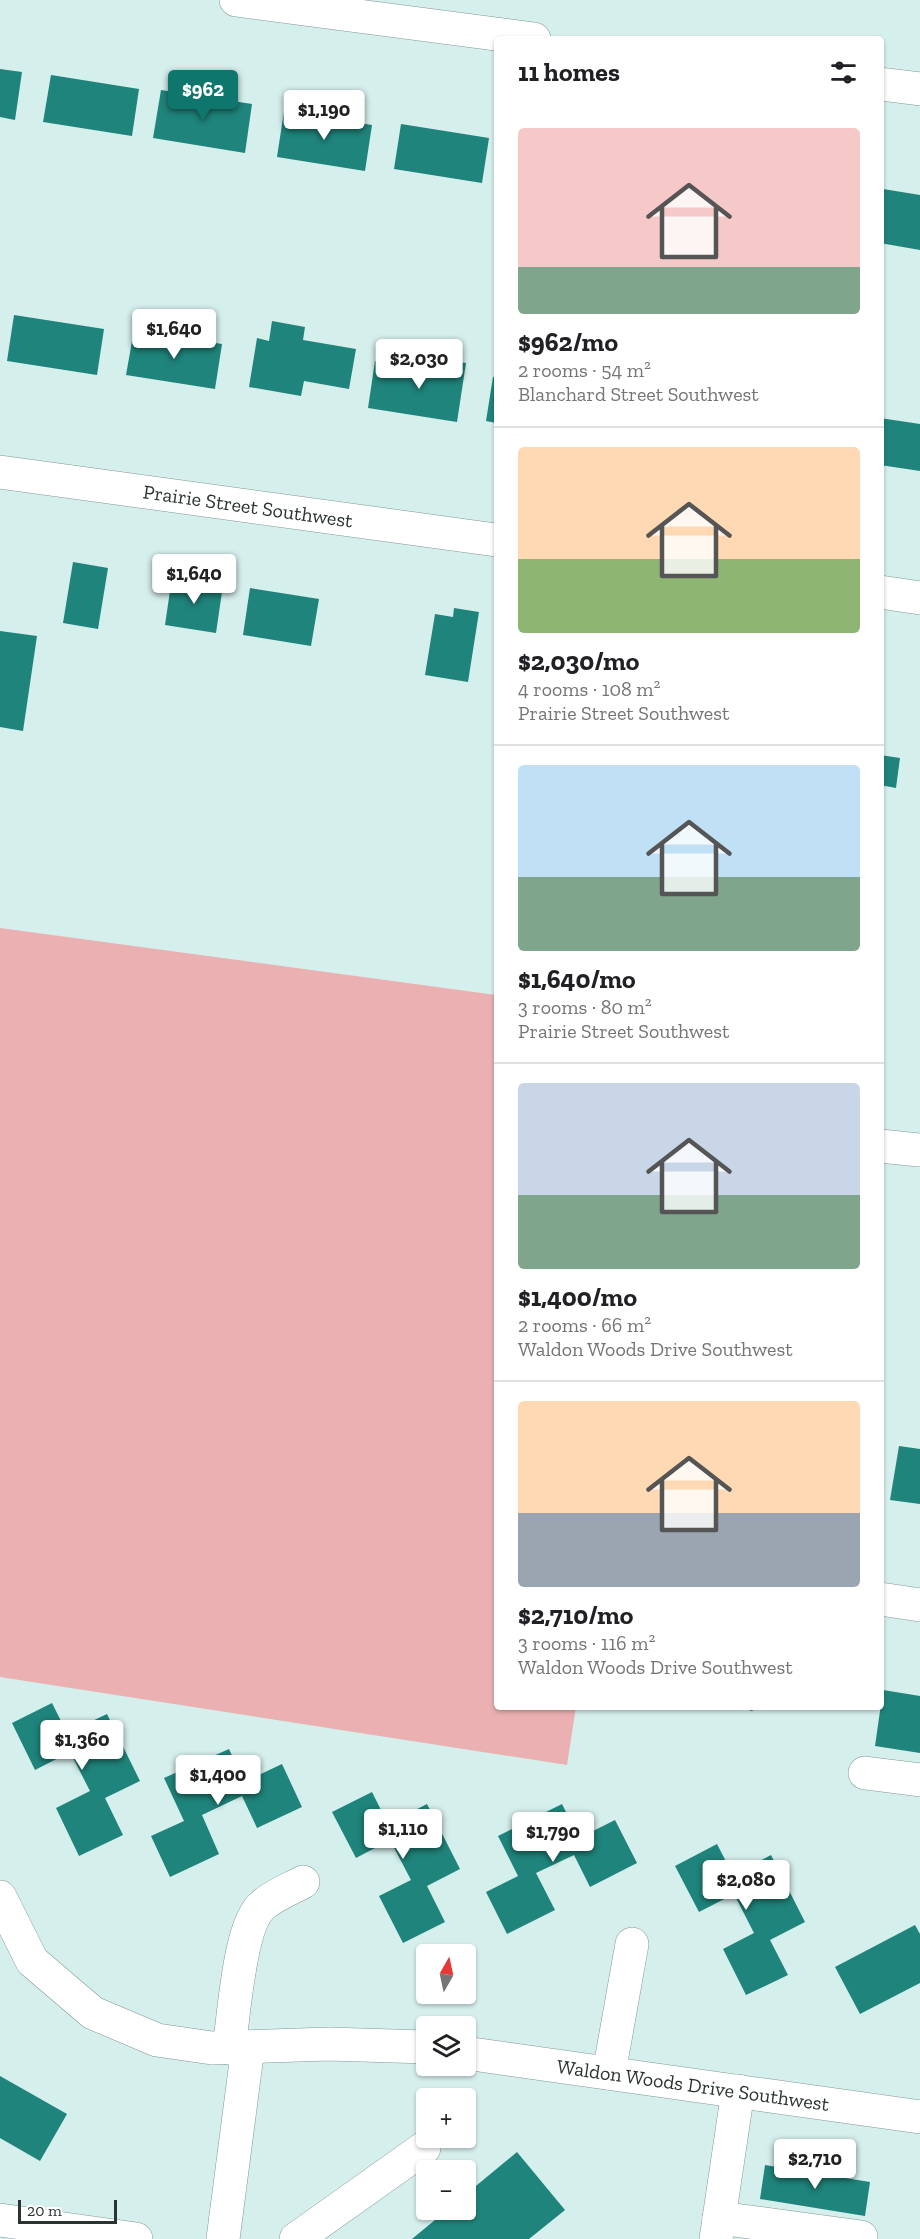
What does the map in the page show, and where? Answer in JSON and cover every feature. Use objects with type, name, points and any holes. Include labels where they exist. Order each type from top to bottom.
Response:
[{"type":"street","points":[[236,0],[511,36]]},
{"type":"street","points":[[884,84],[920,89]]},
{"type":"street","name":"Prairie Street Southwest","points":[[0,472],[494,540]]},
{"type":"street","points":[[884,593],[920,598]]},
{"type":"street","points":[[884,1146],[920,1150]]},
{"type":"street","points":[[884,1600],[920,1605]]},
{"type":"street","points":[[865,1773],[920,1780]]},
{"type":"street","points":[[223,2239],[239,2047],[239,1972],[246,1937],[252,1920],[261,1906],[303,1882]]},
{"type":"street","points":[[0,1897],[32,1961],[93,2013],[157,2040],[212,2048],[329,2044],[416,2048]]},
{"type":"street","points":[[609,2073],[632,1944]]},
{"type":"street","name":"Waldon Woods Drive Southwest","points":[[476,2055],[920,2117]]},
{"type":"street","points":[[738,2091],[717,2229],[861,2237]]},
{"type":"street","points":[[296,2239],[424,2148]]},
{"type":"street","points":[[0,2220],[136,2239]]},
{"type":"shaded area","points":[[0,928],[494,995],[494,1710],[576,1710],[567,1765],[0,1677]]},
{"type":"building","points":[[0,69],[22,72],[15,120],[0,117]]},
{"type":"building","points":[[51,75],[139,89],[132,136],[43,122]]},
{"type":"building","points":[[161,90],[252,104],[245,153],[153,138]]},
{"type":"building","points":[[284,111],[372,125],[365,171],[277,157]]},
{"type":"building","points":[[401,124],[489,138],[482,183],[394,169]]},
{"type":"building","points":[[884,189],[920,195],[920,250],[884,244]]},
{"type":"building","points":[[14,315],[104,329],[97,375],[7,361]]},
{"type":"building","points":[[272,321],[305,327],[303,340],[356,349],[349,389],[304,381],[301,396],[249,387],[257,338],[269,341]]},
{"type":"building","points":[[134,330],[222,344],[215,389],[126,375]]},
{"type":"building","points":[[437,359],[466,363],[457,422],[368,408],[375,361],[435,371]]},
{"type":"building","points":[[493,377],[494,377],[494,423],[486,421]]},
{"type":"building","points":[[884,419],[920,424],[920,471],[884,466]]},
{"type":"building","points":[[73,562],[108,568],[98,629],[63,623]]},
{"type":"building","points":[[172,577],[223,585],[216,633],[165,625]]},
{"type":"building","points":[[250,588],[319,599],[311,646],[243,635]]},
{"type":"building","points":[[454,608],[479,612],[468,682],[425,675],[435,614],[453,617]]},
{"type":"building","points":[[0,631],[37,636],[23,731],[0,727]]},
{"type":"building","points":[[884,756],[900,758],[896,788],[884,786]]},
{"type":"building","points":[[899,1446],[920,1449],[920,1504],[890,1500]]},
{"type":"building","points":[[884,1690],[920,1696],[920,1753],[875,1746],[880,1710],[884,1710]]},
{"type":"building","points":[[52,1703],[67,1733],[107,1714],[140,1781],[105,1798],[123,1835],[79,1856],[56,1808],[90,1791],[70,1752],[35,1770],[12,1723]]},
{"type":"building","points":[[229,1749],[244,1782],[282,1764],[302,1807],[257,1828],[242,1796],[202,1815],[219,1854],[170,1877],[151,1836],[184,1821],[164,1778]]},
{"type":"building","points":[[372,1792],[388,1824],[427,1804],[460,1869],[427,1886],[445,1922],[403,1943],[379,1896],[411,1880],[390,1840],[356,1858],[332,1812]]},
{"type":"building","points":[[562,1804],[579,1838],[615,1820],[637,1863],[590,1887],[574,1855],[536,1873],[555,1910],[507,1934],[486,1892],[518,1876],[498,1836]]},
{"type":"building","points":[[717,1844],[733,1875],[771,1855],[805,1922],[770,1940],[788,1975],[746,1995],[723,1949],[754,1933],[734,1894],[699,1912],[675,1866]]},
{"type":"building","points":[[915,1925],[920,1934],[920,1983],[860,2014],[835,1967]]},
{"type":"building","points":[[0,2076],[67,2114],[40,2161],[0,2138]]},
{"type":"building","points":[[517,2152],[565,2210],[529,2239],[412,2239],[435,2220],[476,2220],[476,2186]]},
{"type":"building","points":[[765,2165],[870,2182],[865,2216],[760,2199]]}]
